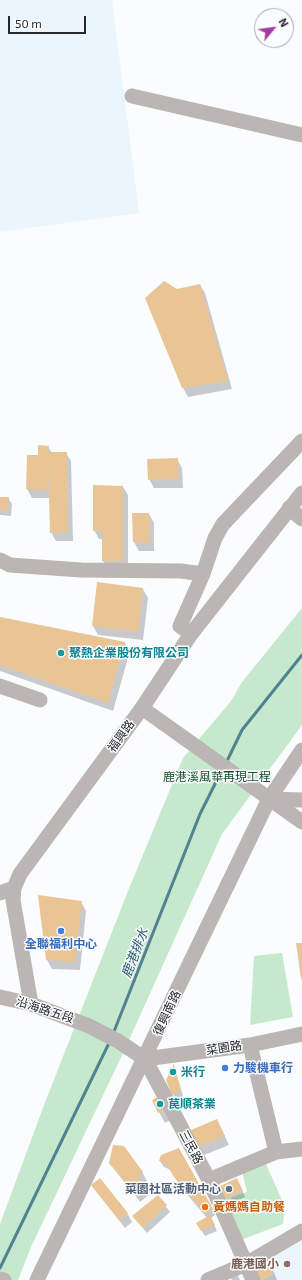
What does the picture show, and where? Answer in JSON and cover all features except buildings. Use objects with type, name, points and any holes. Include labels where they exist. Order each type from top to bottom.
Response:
[{"type":"street","points":[[132,96],[302,135]]},
{"type":"street","points":[[192,634],[180,626],[203,574],[215,538],[223,524],[302,441]]},
{"type":"street","name":"福興路","points":[[31,1004],[13,900],[14,888],[20,874],[142,708],[192,634],[302,492]]},
{"type":"street","points":[[289,508],[302,519]]},
{"type":"street","points":[[0,560],[10,565],[80,570],[181,571],[203,574]]},
{"type":"street","points":[[0,686],[40,700]]},
{"type":"street","points":[[142,708],[302,822]]},
{"type":"street","name":"復興南路","points":[[37,1280],[136,1074],[145,1059],[269,799],[302,750]]},
{"type":"street","points":[[269,799],[302,800]]},
{"type":"street","points":[[0,893],[14,888]]},
{"type":"street","name":"沿海路五段","points":[[0,997],[31,1004],[89,1026],[118,1041],[145,1059]]},
{"type":"street","name":"菜園路","points":[[145,1059],[250,1045],[302,1034]]},
{"type":"street","points":[[250,1045],[276,1152]]},
{"type":"street","name":"三民路","points":[[145,1059],[209,1180],[253,1280]]},
{"type":"street","points":[[209,1180],[276,1152],[302,1149]]},
{"type":"street","points":[[208,1280],[246,1264],[302,1231]]},
{"type":"street","points":[[0,1279],[4,1280]]},
{"type":"shaded area","points":[[0,0],[112,0],[139,213],[0,232]]},
{"type":"shaded area","name":"鹿港國小","points":[[302,1236],[302,1280],[262,1280],[273,1274],[272,1255]]},
{"type":"green space","name":"鹿港溪風華再現工程","points":[[302,608],[302,725],[222,834],[125,1049],[31,1247],[18,1280],[0,1280],[0,1224],[44,1105],[128,891],[183,758],[231,701],[242,682]]},
{"type":"green space","points":[[282,953],[293,1017],[250,1025],[254,956]]},
{"type":"green space","points":[[266,1164],[285,1207],[283,1224],[241,1240],[227,1208],[232,1197],[247,1192],[241,1167]]},
{"type":"waterway","name":"鹿港排水","points":[[226,763],[242,730],[302,655]]},
{"type":"waterway","name":"鹿港排水","points":[[113,1034],[200,814],[222,770]]},
{"type":"waterway","name":"鹿港排水","points":[[0,1268],[110,1041]]},
{"type":"place","name":"聚熱企業股份有限公司","points":[[61,653]]},
{"type":"place","name":"全聯福利中心","points":[[61,931]]},
{"type":"place","name":"力駿機車行","points":[[225,1068]]},
{"type":"place","name":"米行","points":[[173,1072]]},
{"type":"place","name":"苠順茶業","points":[[160,1104]]},
{"type":"place","name":"菜園社區活動中心","points":[[229,1189]]},
{"type":"place","name":"黃媽媽自助餐","points":[[205,1207]]},
{"type":"place","name":"鹿港國小","points":[[287,1264]]}]
